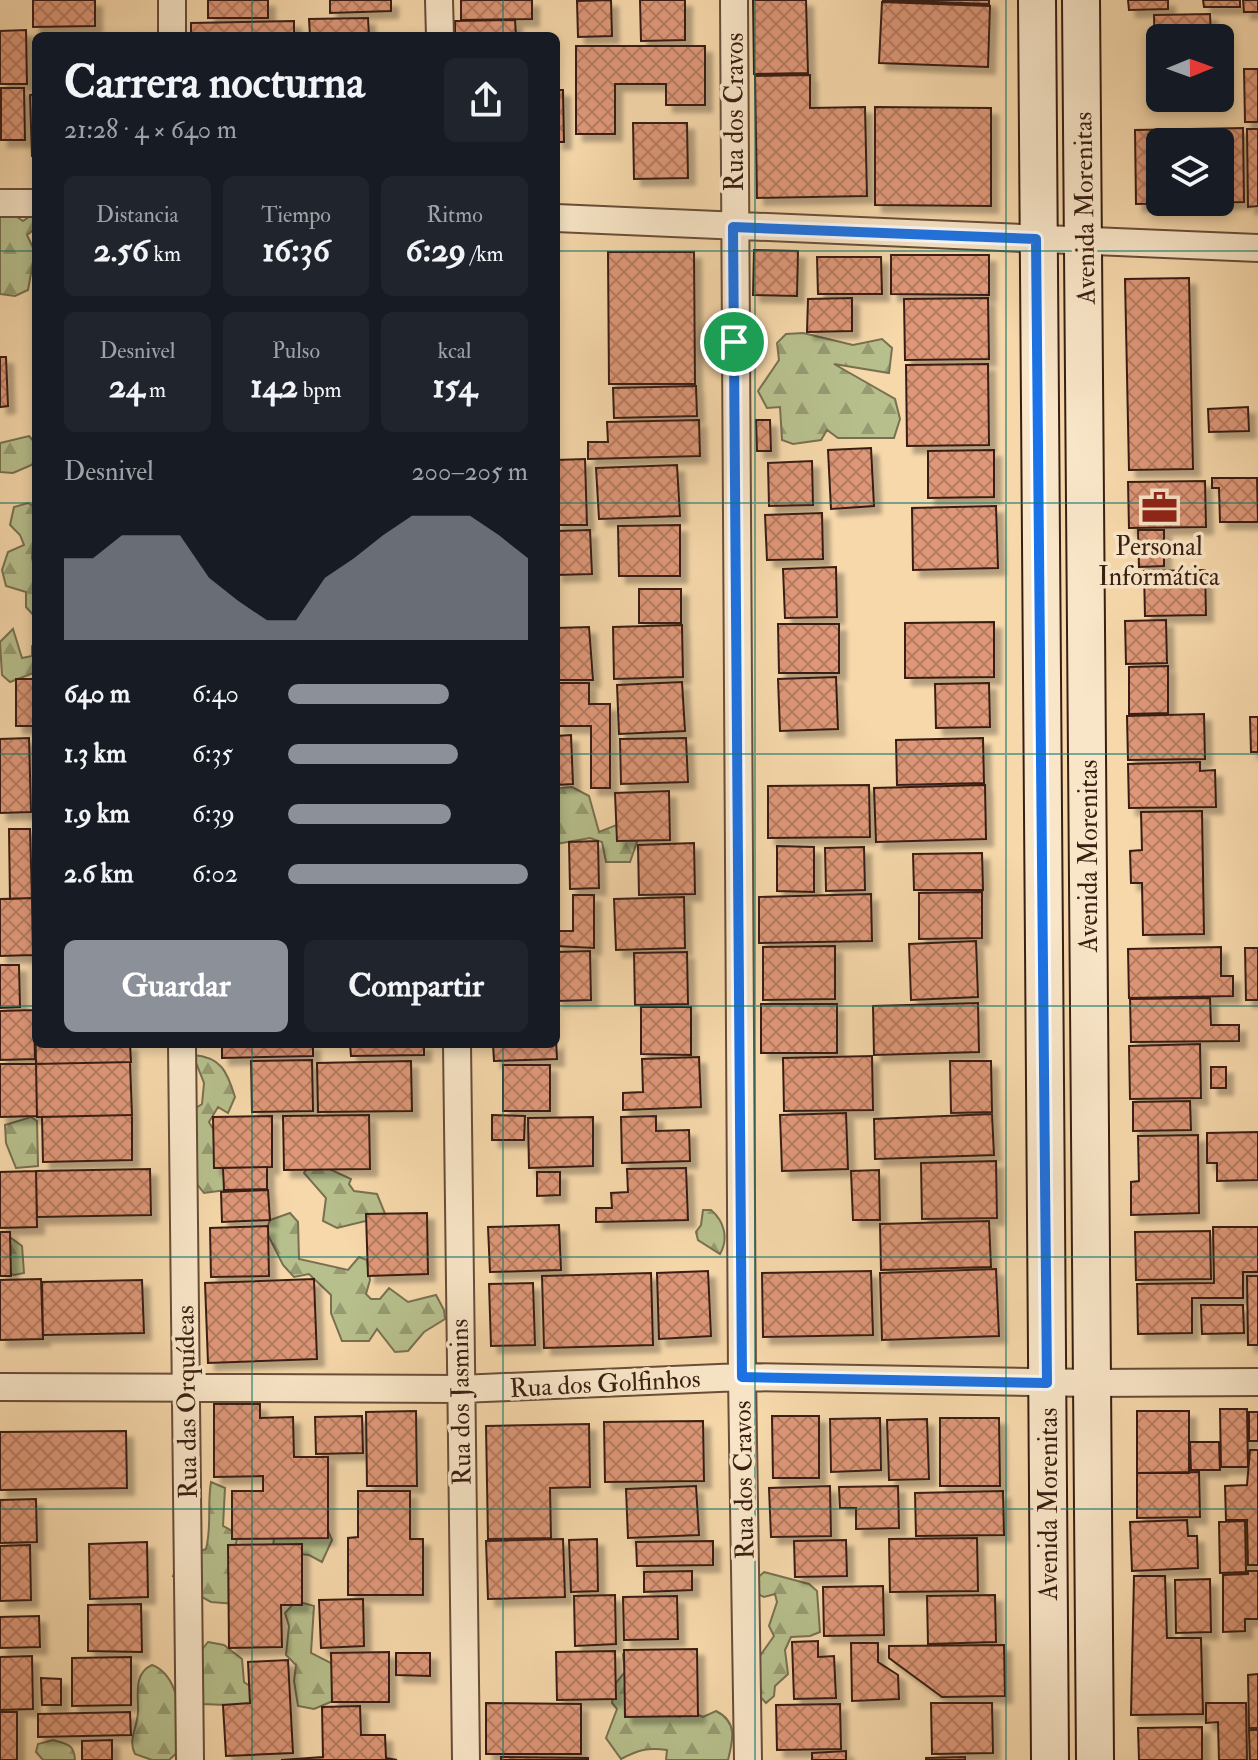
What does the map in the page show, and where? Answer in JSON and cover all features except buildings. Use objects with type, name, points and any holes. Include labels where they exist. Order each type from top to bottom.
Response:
[{"type":"main road","name":"Avenida Morenitas","points":[[1037,0],[1036,239],[1050,1760]]},
{"type":"main road","name":"Avenida Morenitas","points":[[1081,0],[1095,1760]]},
{"type":"street","points":[[172,0],[172,32]]},
{"type":"street","points":[[439,0],[440,32]]},
{"type":"street","name":"Rua dos Cravos","points":[[734,0],[742,1377],[748,1760]]},
{"type":"street","points":[[0,203],[32,203]]},
{"type":"street","points":[[560,218],[1258,248]]},
{"type":"street","name":"Rua das Orquídeas","points":[[182,1048],[190,1760]]},
{"type":"street","name":"Rua dos Jasmins","points":[[457,1048],[466,1760]]},
{"type":"street","name":"Rua dos Golfinhos","points":[[0,1387],[460,1389],[742,1377],[1047,1383],[1258,1382]]},
{"type":"green space","points":[[0,205],[23,221],[32,215],[32,231],[27,235],[32,246],[32,268],[28,290],[15,296],[0,294]]},
{"type":"green space","points":[[803,333],[853,345],[882,339],[892,348],[889,373],[834,364],[895,399],[900,419],[894,438],[838,438],[827,430],[821,440],[793,444],[782,440],[780,407],[767,408],[758,391],[779,360],[777,343],[786,334]]},
{"type":"green space","points":[[29,436],[32,439],[32,465],[13,473],[0,472],[0,443]]},
{"type":"green space","points":[[28,503],[32,506],[32,614],[26,607],[26,592],[6,586],[2,570],[8,552],[24,545],[20,535],[10,525],[14,507]]},
{"type":"green space","points":[[13,629],[22,658],[32,656],[32,674],[10,682],[2,675],[0,642]]},
{"type":"green space","points":[[572,787],[589,796],[599,832],[619,824],[630,831],[637,842],[630,862],[606,862],[602,842],[590,838],[560,843],[560,788]]},
{"type":"green space","points":[[193,1055],[203,1056],[222,1067],[235,1097],[228,1113],[218,1107],[209,1122],[230,1157],[233,1184],[226,1190],[204,1193],[193,1179],[193,1110],[202,1104],[204,1083]]},
{"type":"green space","points":[[31,1117],[37,1121],[38,1166],[16,1168],[6,1143],[5,1125]]},
{"type":"green space","points":[[312,1161],[351,1179],[349,1184],[354,1191],[377,1194],[386,1216],[337,1228],[323,1221],[326,1198],[304,1173]]},
{"type":"green space","points":[[703,1210],[711,1210],[722,1225],[725,1236],[720,1254],[698,1240],[696,1232],[701,1225]]},
{"type":"green space","points":[[290,1213],[298,1222],[299,1259],[348,1270],[359,1257],[367,1260],[370,1280],[366,1294],[371,1299],[380,1299],[389,1288],[408,1302],[436,1295],[445,1319],[424,1332],[408,1351],[395,1352],[377,1329],[369,1341],[342,1341],[331,1313],[331,1295],[309,1274],[294,1277],[283,1265],[266,1231],[270,1220]]},
{"type":"green space","points":[[3,1232],[22,1246],[24,1273],[14,1275],[0,1270]]},
{"type":"green space","points":[[211,1482],[225,1488],[223,1526],[238,1534],[234,1553],[235,1604],[211,1602],[200,1596],[201,1584],[173,1576],[181,1558],[206,1549]]},
{"type":"green space","points":[[316,1503],[332,1540],[322,1562],[309,1555],[272,1551],[278,1516]]},
{"type":"green space","points":[[764,1572],[809,1584],[817,1591],[820,1632],[791,1637],[785,1650],[788,1674],[775,1686],[774,1696],[766,1703],[756,1692],[755,1663],[774,1636],[769,1626],[777,1602],[775,1594],[764,1597],[756,1593],[752,1583]]},
{"type":"green space","points":[[296,1601],[314,1606],[311,1653],[335,1665],[333,1701],[314,1709],[298,1706],[294,1681],[296,1665],[286,1655],[289,1626],[285,1613]]},
{"type":"green space","points":[[208,1642],[224,1645],[242,1659],[244,1682],[258,1692],[253,1706],[202,1704],[200,1652]]},
{"type":"green space","points":[[623,1655],[638,1669],[665,1714],[680,1717],[685,1709],[703,1717],[716,1711],[728,1720],[732,1732],[728,1760],[666,1760],[667,1750],[654,1749],[638,1751],[621,1759],[606,1738],[617,1709],[612,1703],[615,1684],[625,1672]]},
{"type":"green space","points":[[152,1665],[169,1679],[178,1701],[181,1749],[169,1760],[152,1760],[135,1754],[133,1748],[138,1715],[138,1684],[142,1673]]},
{"type":"green space","points":[[53,1740],[71,1748],[75,1760],[43,1760],[36,1752],[38,1744]]},
{"type":"place","name":"Personal Informática","points":[[1159,507]]},
{"type":"route","points":[[733,227],[1036,239],[1047,1383],[742,1377],[734,342],[733,227]]}]
